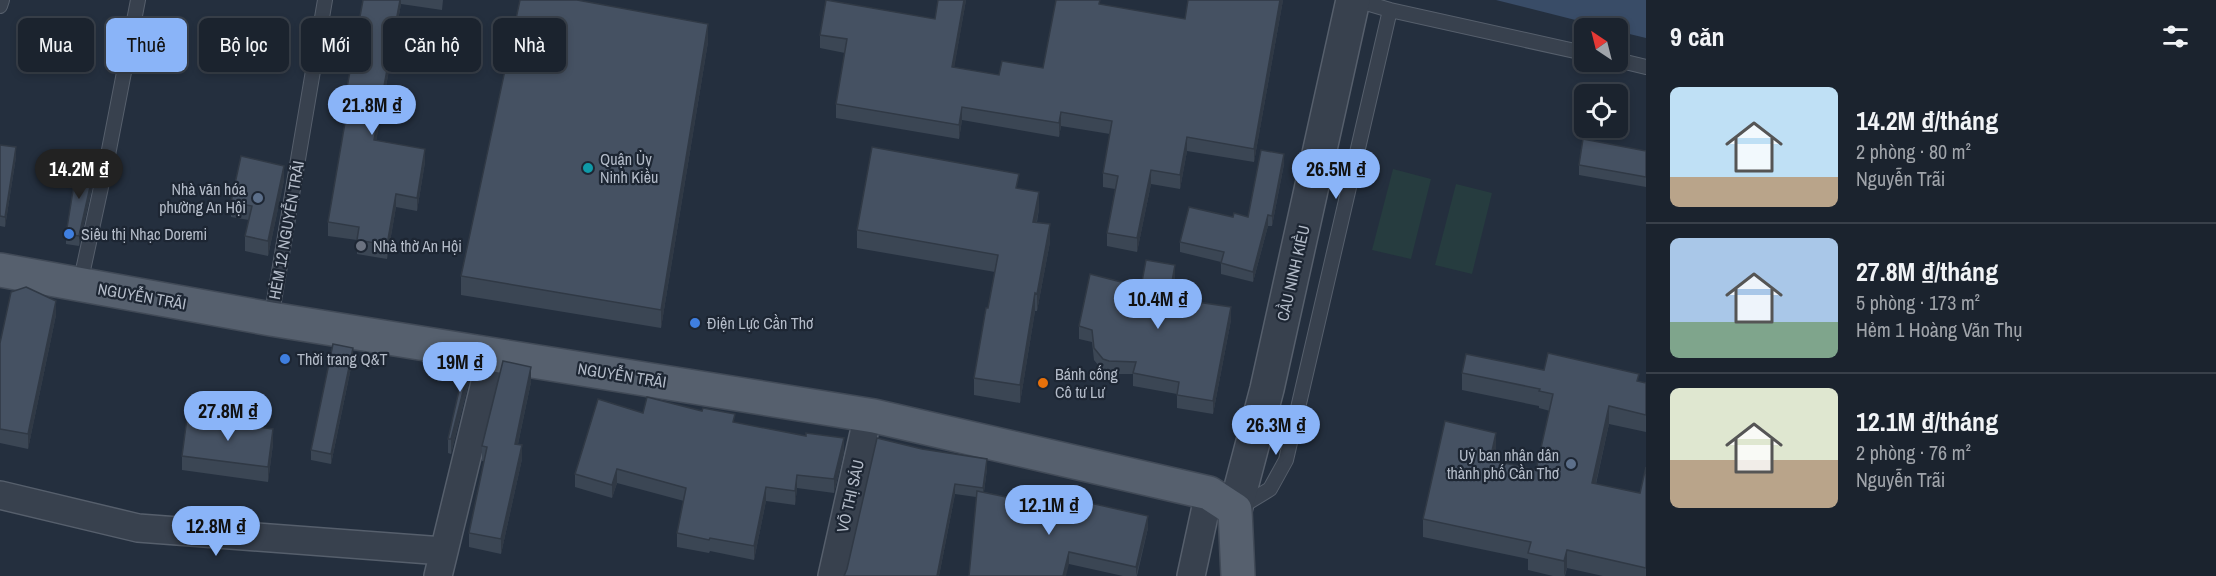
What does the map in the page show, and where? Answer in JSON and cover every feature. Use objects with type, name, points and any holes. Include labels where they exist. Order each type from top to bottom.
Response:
[{"type":"main road","name":"NGUYỄN TRÃI","points":[[0,270],[271,319],[868,415],[1222,502]]},
{"type":"main road","points":[[1222,502],[1238,576]]},
{"type":"street","name":"CẦU NINH KIỀU","points":[[1222,502],[1267,389],[1355,0]]},
{"type":"street","points":[[0,495],[138,528],[440,564],[492,354]]},
{"type":"street","name":"VÕ THỊ SÁU","points":[[832,576],[868,415]]},
{"type":"street","points":[[1191,576],[1222,502]]},
{"type":"lane","points":[[0,6],[2,0]]},
{"type":"lane","points":[[80,284],[138,0]]},
{"type":"lane","name":"HẺM 12 NGUYỄN TRÃI","points":[[271,319],[325,0]]},
{"type":"lane","points":[[1355,0],[1390,10],[1574,51]]},
{"type":"lane","points":[[1222,502],[1270,489],[1286,460],[1390,10]]},
{"type":"lane","points":[[1628,63],[1646,67]]},
{"type":"green space","points":[[1393,169],[1431,179],[1411,259],[1372,250]]},
{"type":"green space","points":[[1456,184],[1492,193],[1472,274],[1435,265]]},
{"type":"water","points":[[1496,0],[1646,0],[1646,38],[1628,34],[1628,18],[1574,20]]},
{"type":"building","points":[[363,0],[400,0],[397,18],[383,18],[383,72],[387,72],[374,140],[425,149],[417,198],[396,194],[387,245],[357,240],[359,227],[328,222],[348,105],[344,104],[350,72],[371,72],[371,18],[360,18]]},
{"type":"building","name":"Quận Ủy Ninh Kiều","points":[[520,0],[577,0],[708,24],[661,310],[461,276],[505,72],[566,72],[566,18],[516,18]]},
{"type":"building","points":[[826,0],[935,19],[938,0],[964,0],[952,67],[999,75],[1002,61],[1043,68],[1056,0],[1100,0],[1099,4],[1185,19],[1188,0],[1280,0],[1254,149],[1187,137],[1180,175],[1151,170],[1137,238],[1107,233],[1118,176],[1103,173],[1112,121],[1061,112],[1059,123],[962,107],[959,125],[836,104],[847,39],[820,35]]},
{"type":"building","points":[[1583,139],[1646,151],[1646,177],[1579,165]]},
{"type":"building","points":[[0,145],[16,147],[5,217],[0,216]]},
{"type":"building","points":[[872,147],[1019,174],[1016,188],[1039,192],[1033,222],[1050,224],[1037,294],[1035,293],[1020,385],[974,378],[998,255],[857,230]]},
{"type":"building","points":[[1261,150],[1284,154],[1272,216],[1268,215],[1253,272],[1221,263],[1224,252],[1180,242],[1189,207],[1233,217],[1234,213],[1248,217]]},
{"type":"building","name":"Nhà văn hóa phường An Hội","points":[[241,156],[284,166],[268,241],[245,236],[252,206],[231,202]]},
{"type":"building","points":[[77,166],[94,169],[79,236],[66,234]]},
{"type":"building","points":[[1146,260],[1175,265],[1171,287],[1186,289],[1184,300],[1231,307],[1213,401],[1177,395],[1179,382],[1133,373],[1136,362],[1103,359],[1094,348],[1092,330],[1079,326],[1090,274],[1141,287]]},
{"type":"building","points":[[26,287],[56,301],[28,434],[0,429],[0,343],[11,292]]},
{"type":"building","points":[[333,344],[353,348],[331,454],[311,450]]},
{"type":"building","name":"Uỷ ban nhân dân thành phố Cần Thơ","points":[[1548,353],[1639,374],[1637,381],[1646,383],[1646,415],[1609,406],[1592,483],[1640,493],[1646,467],[1646,568],[1567,550],[1564,561],[1528,553],[1531,542],[1423,519],[1445,421],[1496,433],[1490,460],[1536,470],[1553,394],[1539,391],[1540,389],[1462,373],[1466,354],[1544,370]]},
{"type":"building","points":[[467,355],[472,356],[451,439],[448,439]]},
{"type":"building","points":[[503,361],[531,367],[515,444],[522,445],[501,539],[469,533],[487,447],[482,446]]},
{"type":"building","points":[[647,397],[702,411],[703,408],[735,414],[733,422],[806,436],[806,433],[844,438],[834,479],[797,475],[795,491],[766,487],[754,546],[677,533],[686,488],[617,469],[612,485],[575,474],[598,399],[643,413]]},
{"type":"building","points":[[187,418],[273,429],[268,467],[182,456]]},
{"type":"building","points":[[877,438],[922,449],[987,459],[983,488],[955,484],[937,576],[844,576]]},
{"type":"building","points":[[977,491],[1058,508],[1061,492],[1082,497],[1081,501],[1148,516],[1136,567],[1069,552],[1063,576],[969,576]]},
{"type":"place","name":"Quận Ủy Ninh Kiều","points":[[588,168]]},
{"type":"place","name":"Nhà văn hóa phường An Hội","points":[[258,198]]},
{"type":"place","name":"Siêu thị Nhạc Doremi","points":[[69,234]]},
{"type":"place","name":"Nhà thờ An Hội","points":[[361,246]]},
{"type":"place","name":"Điện Lực Cần Thơ","points":[[695,323]]},
{"type":"place","name":"Thời trang Q&T","points":[[285,359]]},
{"type":"place","name":"Bánh cống Cô tư Lư","points":[[1043,383]]},
{"type":"place","name":"Uỷ ban nhân dân thành phố Cần Thơ","points":[[1571,464]]}]
